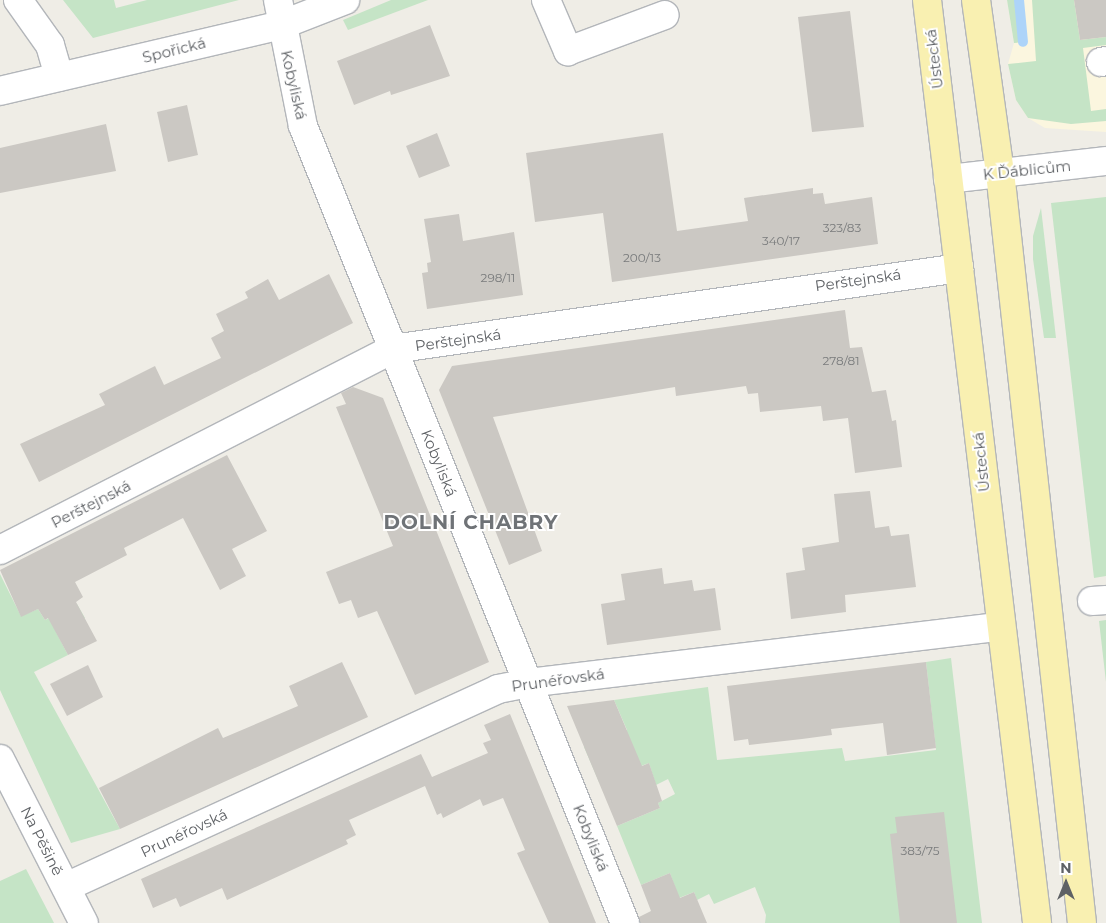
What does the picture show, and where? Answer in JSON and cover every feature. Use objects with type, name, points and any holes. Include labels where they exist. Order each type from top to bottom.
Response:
[{"type":"main road","name":"Ústecká","points":[[927,0],[960,268],[999,627],[1036,923]]},
{"type":"main road","points":[[976,0],[1000,172],[1082,923]]},
{"type":"street","points":[[18,0],[50,45],[59,77]]},
{"type":"street","name":"Spořická","points":[[0,91],[59,77],[279,13],[345,0]]},
{"type":"street","points":[[546,0],[568,51],[665,15]]},
{"type":"street","name":"Kobyliská","points":[[279,13],[303,126],[626,923]]},
{"type":"street","name":"K Ďáblicům","points":[[948,179],[1106,161]]},
{"type":"street","name":"Perštejnská","points":[[0,550],[393,349],[960,268]]},
{"type":"street","name":"Prunéřovská","points":[[66,887],[498,689],[528,682],[999,627]]},
{"type":"street","name":"Na Pěšině","points":[[0,759],[84,923]]},
{"type":"shaded area","points":[[1007,0],[1106,0],[1106,132],[1045,128],[1028,118],[1016,100],[1008,64],[1014,43]]},
{"type":"green space","points":[[63,0],[114,0],[116,8],[147,0],[239,0],[93,38]]},
{"type":"green space","points":[[391,0],[428,0],[348,30],[343,20]]},
{"type":"green space","points":[[1007,0],[1021,0],[1025,42],[1014,43]]},
{"type":"green space","points":[[1032,0],[1074,0],[1080,40],[1106,37],[1106,45],[1083,48],[1091,111],[1106,109],[1106,121],[1071,124],[1028,118],[1016,100],[1008,64],[1036,61]]},
{"type":"green space","points":[[1106,197],[1106,576],[1094,578],[1051,203]]},
{"type":"green space","points":[[1041,208],[1056,338],[1044,338],[1033,259],[1033,236]]},
{"type":"green space","points":[[0,574],[21,616],[38,609],[45,620],[77,604],[85,618],[56,632],[68,655],[34,672],[120,829],[71,843],[0,690]]},
{"type":"green space","points":[[1106,620],[1106,682],[1099,621]]},
{"type":"green space","points":[[951,658],[982,923],[765,923],[766,915],[755,887],[714,904],[709,894],[697,900],[694,892],[679,898],[670,873],[641,885],[617,826],[660,808],[658,803],[675,794],[668,779],[656,785],[649,763],[599,782],[584,747],[627,730],[614,700],[708,687],[717,760],[842,748],[845,761],[936,750],[926,662]]},
{"type":"green space","points":[[26,869],[54,923],[0,923],[0,881]]},
{"type":"building","points":[[1074,0],[1106,0],[1106,37],[1080,40]]},
{"type":"building","points":[[850,11],[864,127],[812,132],[798,17]]},
{"type":"building","points":[[430,25],[450,76],[391,95],[390,91],[354,105],[337,61]]},
{"type":"building","points":[[187,105],[198,155],[168,162],[157,112]]},
{"type":"building","points":[[106,124],[116,171],[0,193],[0,148]]},
{"type":"building","points":[[437,133],[450,166],[419,178],[406,146]]},
{"type":"building","points":[[663,133],[677,231],[748,221],[744,198],[813,188],[813,194],[823,193],[825,204],[872,197],[878,244],[612,282],[603,213],[535,222],[526,153]]},
{"type":"building","points":[[459,214],[463,241],[514,232],[523,295],[427,309],[422,273],[428,272],[427,263],[431,262],[424,219]]},
{"type":"building","points":[[329,274],[353,323],[39,482],[20,444],[105,405],[99,394],[155,366],[164,385],[221,358],[211,338],[224,331],[216,314],[248,298],[245,292],[268,279],[279,300]]},
{"type":"building","points":[[845,310],[850,348],[862,347],[872,392],[886,390],[892,421],[896,420],[902,467],[855,473],[848,418],[823,421],[821,406],[760,412],[758,393],[748,394],[746,386],[676,396],[675,387],[493,417],[542,551],[509,565],[439,390],[452,366]]},
{"type":"building","points":[[353,387],[383,398],[489,662],[415,695],[377,611],[358,618],[351,600],[339,604],[326,572],[393,546],[336,407],[346,404],[341,393]]},
{"type":"building","points":[[227,455],[267,531],[232,549],[246,576],[220,590],[183,518],[124,548],[127,555],[75,582],[83,597],[76,602],[97,641],[68,655],[48,618],[45,620],[38,609],[21,617],[0,570]]},
{"type":"building","points":[[870,491],[875,528],[889,526],[891,536],[909,534],[916,587],[845,595],[846,612],[791,619],[786,573],[805,570],[802,548],[839,542],[834,494]]},
{"type":"building","points":[[662,568],[664,584],[692,580],[694,591],[715,588],[721,630],[607,645],[601,604],[625,600],[621,574]]},
{"type":"building","points":[[342,662],[368,717],[120,829],[99,788],[218,728],[223,738],[298,706],[289,686]]},
{"type":"building","points":[[926,662],[936,748],[887,755],[883,723],[831,729],[832,735],[802,739],[749,745],[748,739],[734,741],[727,686]]},
{"type":"building","points":[[88,665],[103,697],[67,716],[50,684]]},
{"type":"building","points":[[614,700],[642,766],[649,763],[662,801],[658,803],[660,808],[617,826],[567,706]]},
{"type":"building","points":[[510,714],[596,923],[549,923],[517,853],[525,850],[503,798],[483,806],[480,799],[443,818],[441,813],[437,815],[425,786],[349,820],[356,835],[346,840],[348,844],[227,900],[222,888],[180,907],[176,898],[153,908],[141,879],[421,754],[432,777],[488,753],[483,743],[491,740],[484,725]]},
{"type":"building","points":[[944,812],[957,923],[900,923],[890,834],[897,833],[895,817]]},
{"type":"building","points":[[670,873],[680,898],[694,892],[707,923],[640,923],[639,917],[651,911],[641,885]]},
{"type":"waterway","points":[[1019,0],[1023,42]]},
{"type":"district","name":"DOLNÍ CHABRY","points":[[471,522]]}]
